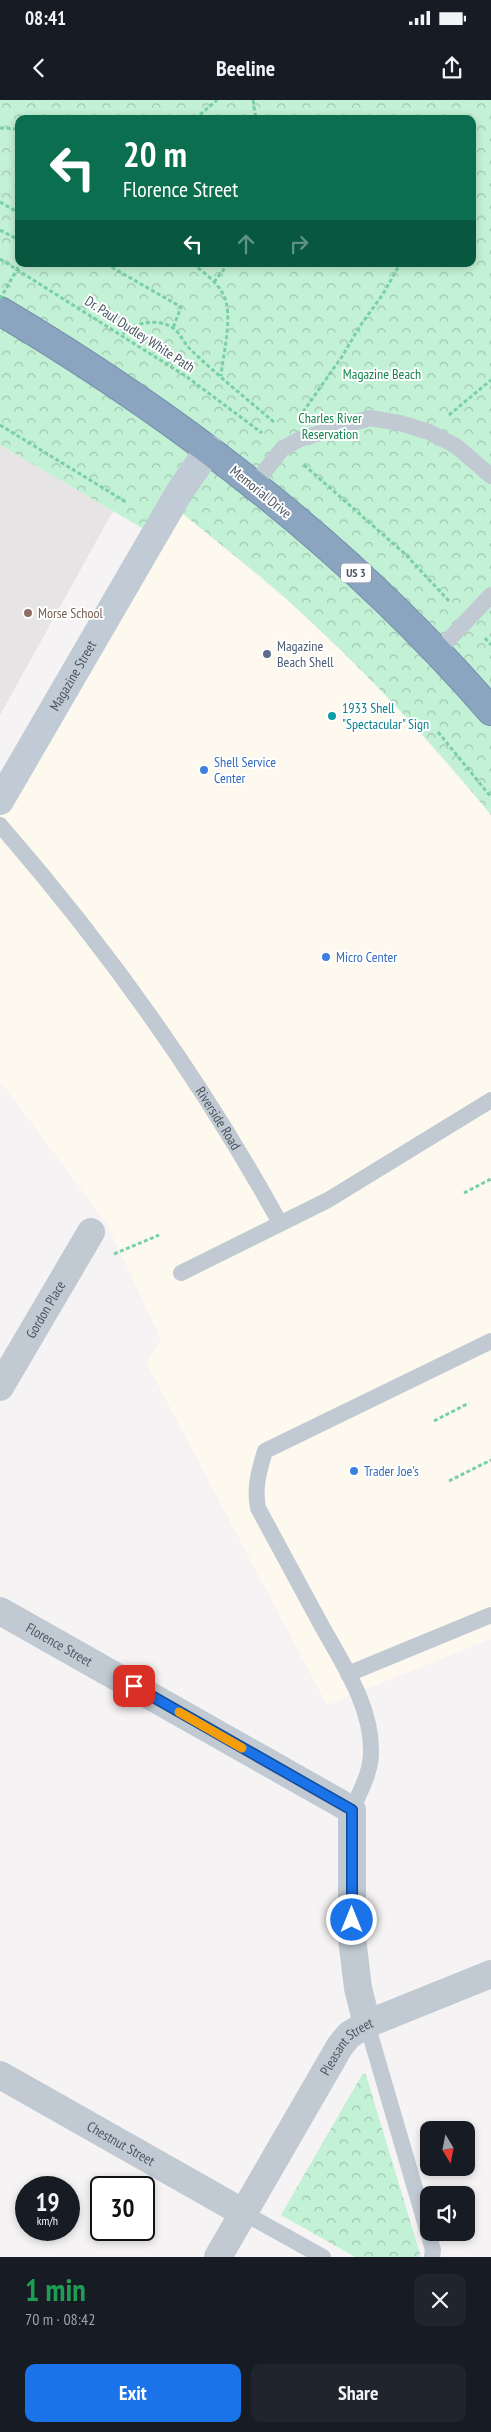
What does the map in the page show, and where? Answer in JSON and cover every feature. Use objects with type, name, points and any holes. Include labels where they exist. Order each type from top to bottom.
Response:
[{"type":"highway","name":"Memorial Drive","points":[[0,311],[134,395],[209,449],[254,485],[340,557],[437,652],[491,711]]},
{"type":"street","name":"Magazine Street","points":[[0,801],[180,491],[209,449]]},
{"type":"street","name":"Gordon Place","points":[[0,1387],[91,1232]]},
{"type":"street","name":"Florence Street","points":[[0,1610],[352,1810]]},
{"type":"street","name":"Pleasant Street","points":[[218,2257],[242,2212],[340,2046],[349,2035],[367,2024],[354,1965],[352,1938],[352,1810]]},
{"type":"street","points":[[367,2024],[491,1974]]},
{"type":"street","name":"Chestnut Street","points":[[0,2074],[242,2212]]},
{"type":"lane","points":[[254,485],[282,449],[300,439],[370,418],[400,423],[429,432],[456,446],[491,476]]},
{"type":"lane","points":[[437,652],[491,595]]},
{"type":"lane","name":"Riverside Road","points":[[0,825],[78,918],[166,1039],[212,1106],[280,1223]]},
{"type":"lane","points":[[181,1273],[356,1184],[491,1100]]},
{"type":"lane","points":[[352,1810],[367,1778],[371,1753],[369,1727],[362,1703],[348,1674],[258,1508],[255,1493],[258,1474],[265,1451],[491,1341]]},
{"type":"lane","points":[[348,1674],[491,1615]]},
{"type":"lane","points":[[367,2024],[434,2250],[432,2257]]},
{"type":"lane","points":[[242,2212],[323,2257]]},
{"type":"path","points":[[200,115],[217,100]]},
{"type":"path","points":[[253,100],[255,115]]},
{"type":"path","points":[[0,128],[15,129]]},
{"type":"path","points":[[0,202],[15,211]]},
{"type":"path","points":[[0,230],[15,238]]},
{"type":"path","name":"Dr. Paul Dudley White Path","points":[[0,259],[188,377],[263,434],[276,425],[221,376]]},
{"type":"path","points":[[0,299],[18,267]]},
{"type":"path","points":[[111,267],[181,307],[173,328]]},
{"type":"path","points":[[196,267],[214,282],[223,294],[228,308],[221,376]]},
{"type":"path","points":[[214,282],[226,267]]},
{"type":"path","points":[[300,439],[303,411],[343,355],[398,267]]},
{"type":"path","points":[[122,334],[136,325],[144,324],[158,323],[173,328],[189,348],[221,376]]},
{"type":"path","points":[[445,417],[491,380]]},
{"type":"path","points":[[0,425],[126,502]]},
{"type":"path","points":[[305,466],[405,554],[456,608]]},
{"type":"path","points":[[484,637],[491,645]]},
{"type":"path","points":[[438,732],[491,797]]},
{"type":"path","points":[[464,1193],[491,1179]]},
{"type":"path","points":[[121,1253],[159,1235]]},
{"type":"path","points":[[434,1421],[469,1403]]},
{"type":"path","points":[[449,1482],[491,1460]]},
{"type":"shaded area","name":"Morse School","points":[[0,445],[113,511],[0,715]]},
{"type":"shaded area","points":[[172,505],[294,606],[345,654],[389,698],[491,815],[491,1639],[327,1705],[146,1362],[161,1340],[107,1224],[0,1081],[0,801]]},
{"type":"green space","name":"Charles River Reservation","points":[[0,100],[491,100],[491,815],[445,760],[372,682],[321,632],[250,568],[172,505],[154,535],[0,445]]},
{"type":"green space","points":[[363,2073],[366,2075],[421,2257],[355,2257],[281,2215]]},
{"type":"slow traffic","points":[[179,1712],[242,1748]]},
{"type":"place","name":"Morse School","points":[[28,613]]},
{"type":"place","name":"Magazine Beach Shell","points":[[267,654]]},
{"type":"place","name":"1933 Shell \"Spectacular\" Sign","points":[[332,716]]},
{"type":"place","name":"Shell Service Center","points":[[204,770]]},
{"type":"place","name":"Micro Center","points":[[326,957]]},
{"type":"place","name":"Trader Joe's","points":[[354,1471]]},
{"type":"route","points":[[134,1686],[352,1810],[352,1920]]},
{"type":"park label","name":"Magazine Beach","points":[[382,374]]}]
